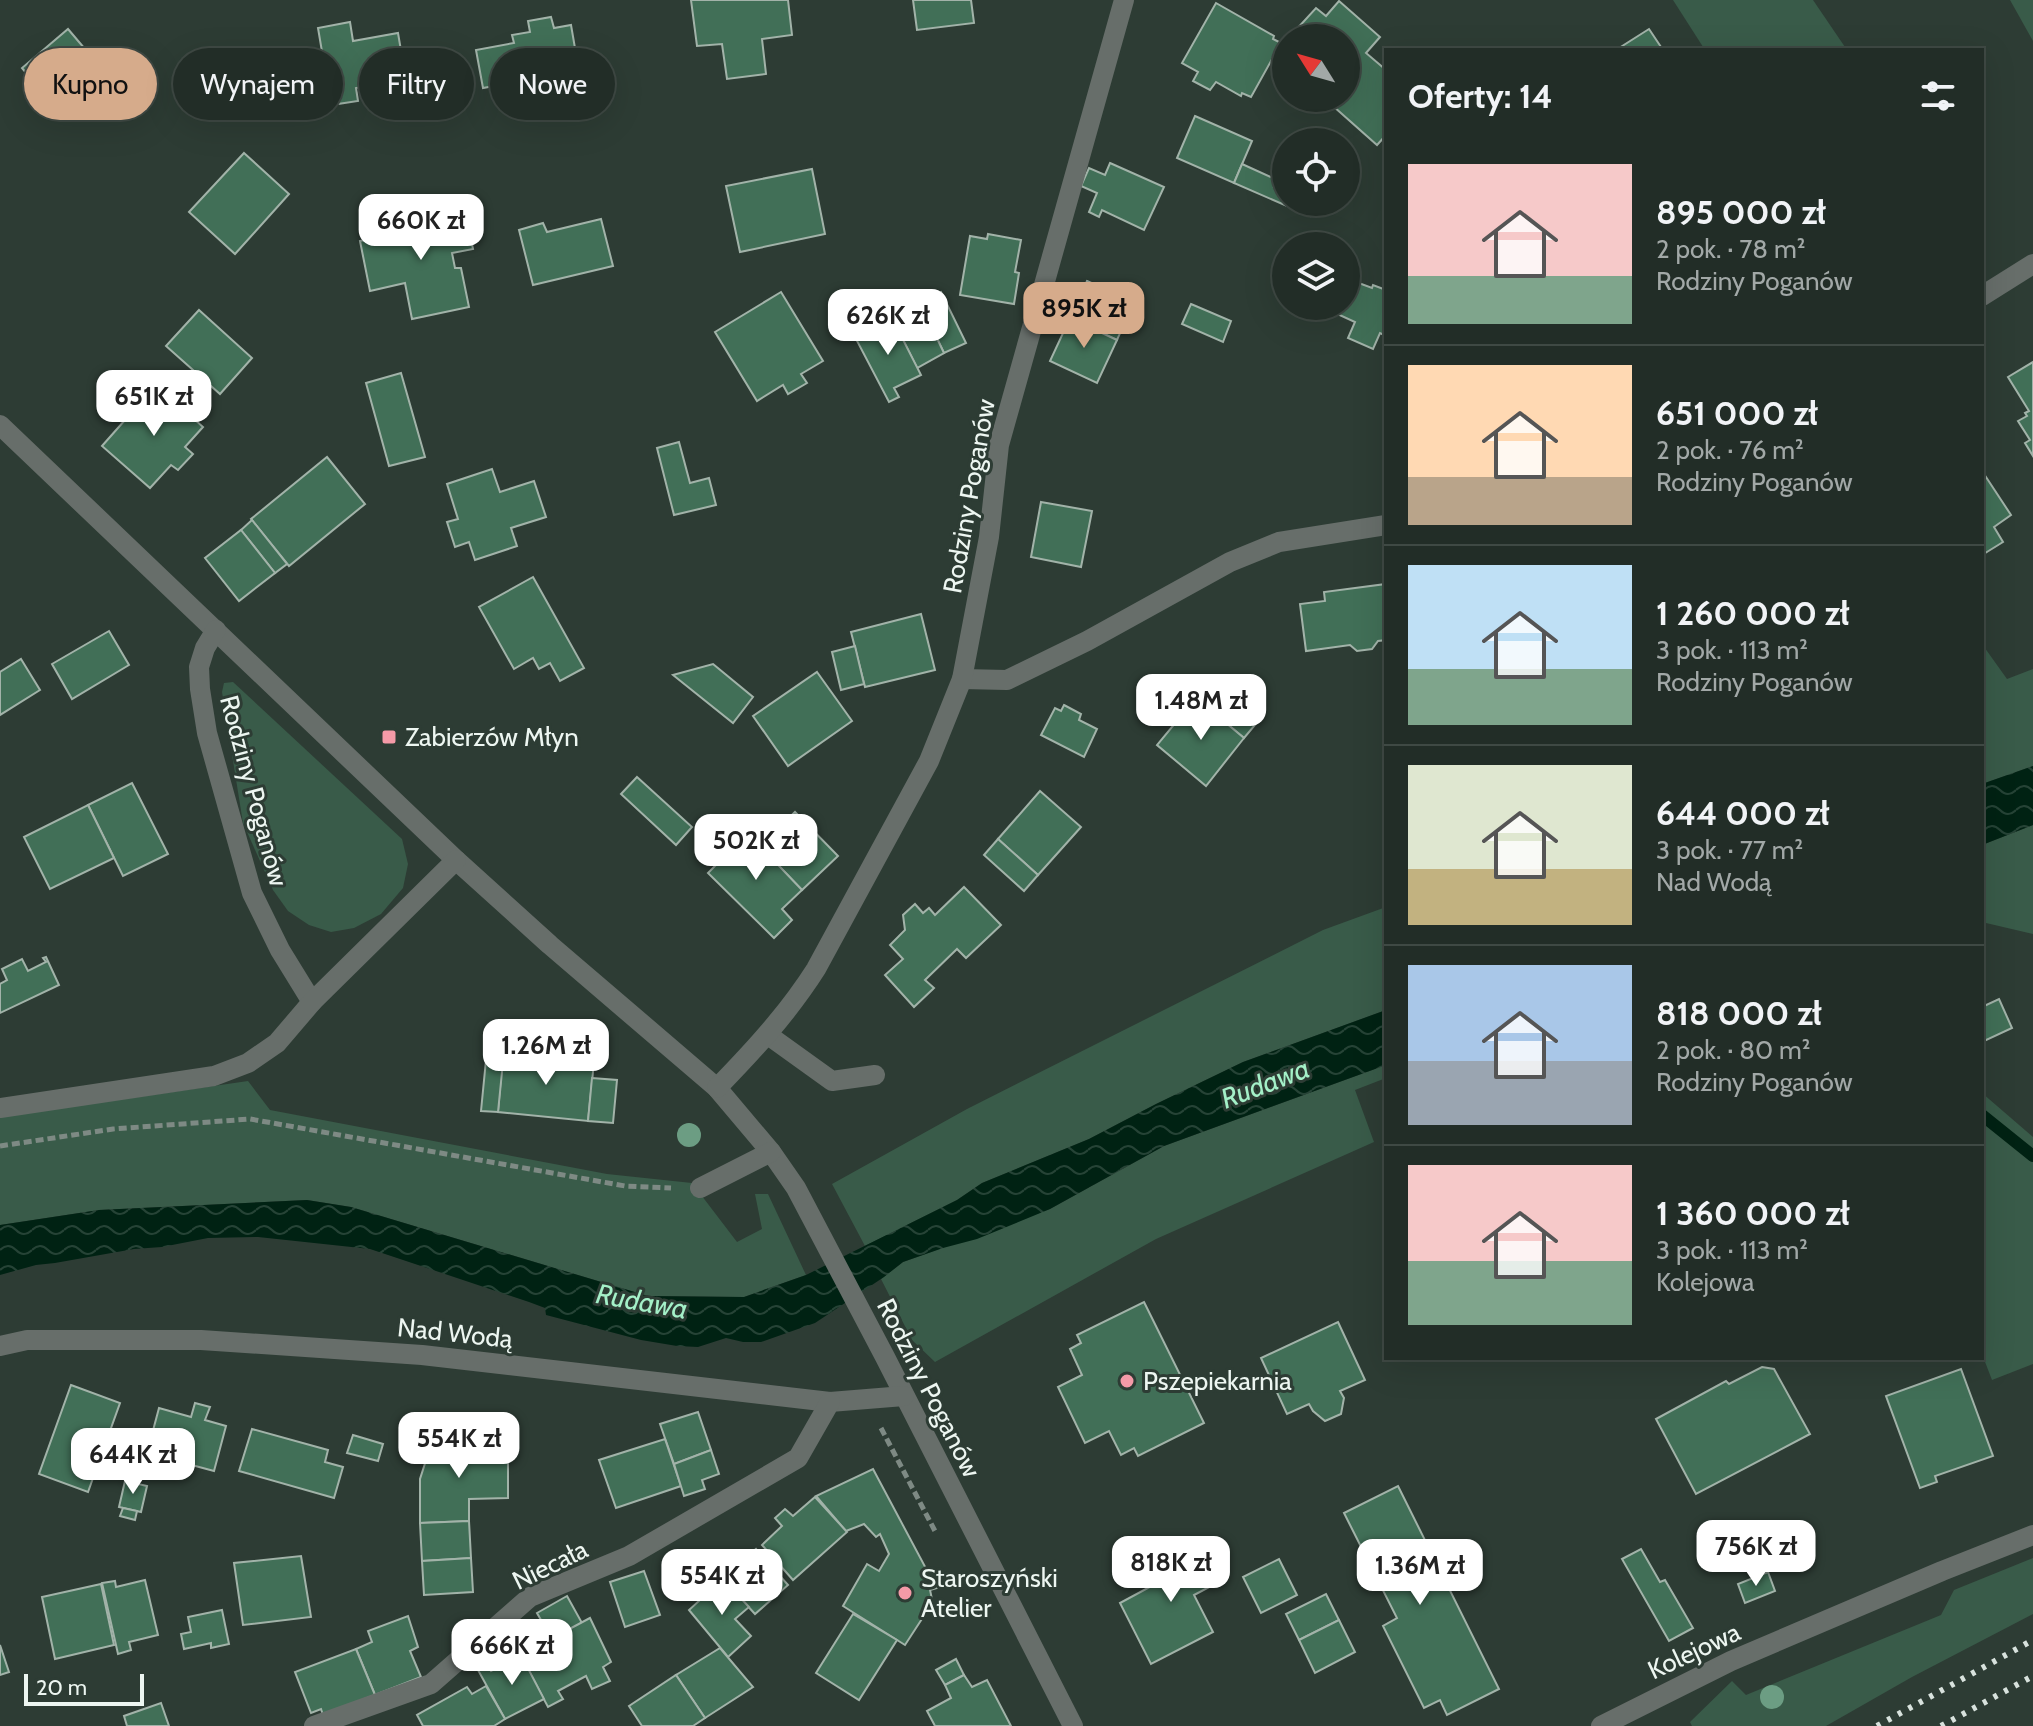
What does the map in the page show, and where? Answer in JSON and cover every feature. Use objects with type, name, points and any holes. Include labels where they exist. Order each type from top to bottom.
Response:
[{"type":"street","name":"Rodziny Poganów","points":[[717,1088],[768,1035],[816,969],[929,761],[962,679],[989,537],[999,445],[1124,0]]},
{"type":"street","points":[[1984,295],[2033,264]]},
{"type":"street","name":"Rodziny Poganów","points":[[0,425],[456,860],[717,1088],[771,1152],[796,1188],[885,1357],[1073,1726]]},
{"type":"street","points":[[962,679],[1007,680],[1087,641],[1230,562],[1279,542],[1384,525]]},
{"type":"street","name":"Rodziny Poganów","points":[[216,630],[205,648],[199,667],[207,733],[252,893],[280,950],[312,1002]]},
{"type":"street","points":[[0,1108],[214,1076],[248,1063],[277,1043],[312,1002],[456,860]]},
{"type":"street","points":[[768,1035],[832,1081],[875,1075]]},
{"type":"street","points":[[700,1188],[771,1152]]},
{"type":"street","name":"Nad Wodą","points":[[0,1346],[27,1340],[201,1340],[422,1355],[830,1402],[904,1396]]},
{"type":"street","name":"Niecała","points":[[314,1726],[431,1684],[530,1597],[629,1556],[798,1458],[830,1402]]},
{"type":"street","name":"Kolejowa","points":[[1601,1726],[1731,1661],[2033,1535]]},
{"type":"path","points":[[0,1146],[113,1129],[250,1119],[625,1186],[700,1188]]},
{"type":"shaded area","points":[[1673,0],[1813,0],[1846,48],[1704,48]]},
{"type":"shaded area","points":[[2010,0],[2033,0],[2033,41]]},
{"type":"shaded area","points":[[1984,647],[2007,679],[2033,669],[2033,766],[1984,783]]},
{"type":"shaded area","points":[[233,682],[402,839],[408,864],[403,888],[381,914],[354,928],[331,932],[309,925],[288,911],[273,890],[243,823],[222,692],[224,683]]},
{"type":"shaded area","points":[[2033,825],[2033,934],[1984,924],[1984,844]]},
{"type":"shaded area","points":[[1384,908],[1384,1011],[1243,1062],[1089,1139],[982,1183],[957,1200],[865,1246],[832,1184],[967,1109],[1323,930]]},
{"type":"shaded area","points":[[1384,1066],[1384,1079],[1355,1090],[1374,1142],[1156,1239],[935,1362],[912,1340],[881,1279],[903,1262],[1050,1209],[1164,1146]]},
{"type":"shaded area","points":[[248,1081],[270,1110],[607,1174],[692,1183],[737,1242],[762,1229],[755,1194],[768,1194],[806,1275],[744,1297],[648,1296],[351,1207],[307,1200],[99,1210],[0,1225],[0,1117]]},
{"type":"shaded area","points":[[1984,1095],[2033,1137],[2033,1364],[1992,1380],[1984,1359]]},
{"type":"shaded area","points":[[2033,1558],[2033,1614],[1826,1726],[1692,1726],[1690,1722],[1732,1681],[1746,1695],[1941,1615],[1954,1590]]},
{"type":"water","points":[[2033,766],[2033,825],[1984,844],[1984,783]]},
{"type":"water","name":"Rudawa","points":[[1384,1011],[1384,1066],[1164,1146],[1050,1209],[977,1239],[903,1262],[815,1323],[761,1342],[726,1338],[698,1347],[641,1340],[546,1315],[545,1308],[529,1302],[370,1249],[258,1237],[208,1238],[36,1265],[0,1275],[0,1225],[99,1210],[307,1200],[351,1207],[648,1296],[744,1297],[806,1275],[957,1200],[982,1183],[1089,1139],[1243,1062]]},
{"type":"building","points":[[691,0],[788,0],[792,35],[762,39],[766,74],[727,79],[722,44],[697,46]]},
{"type":"building","points":[[913,0],[971,0],[974,23],[917,30]]},
{"type":"building","points":[[1339,1],[1380,37],[1366,53],[1384,68],[1384,137],[1377,145],[1340,112],[1360,112],[1360,24],[1301,24],[1316,8],[1326,16]]},
{"type":"building","points":[[1216,3],[1272,35],[1272,59],[1251,97],[1242,93],[1241,96],[1216,82],[1210,90],[1193,81],[1198,72],[1182,63]]},
{"type":"building","points":[[551,17],[554,28],[571,25],[575,48],[490,48],[490,87],[483,88],[476,50],[514,43],[512,35],[530,32],[528,21]]},
{"type":"building","points":[[350,22],[353,41],[398,33],[401,48],[359,48],[358,101],[343,103],[343,48],[321,48],[318,28]]},
{"type":"building","points":[[68,29],[84,48],[46,48]]},
{"type":"building","points":[[1649,29],[1662,48],[1619,48]]},
{"type":"building","points":[[1195,116],[1252,141],[1234,183],[1177,158]]},
{"type":"building","points":[[244,153],[289,194],[235,254],[189,212]]},
{"type":"building","points":[[1110,163],[1164,187],[1144,230],[1102,210],[1099,217],[1089,212],[1097,193],[1081,186],[1089,168],[1105,175]]},
{"type":"building","points":[[1242,164],[1272,178],[1272,200],[1234,183]]},
{"type":"building","points":[[812,169],[825,234],[740,252],[726,186]]},
{"type":"building","points":[[465,210],[473,249],[452,253],[455,268],[461,268],[469,307],[412,319],[405,283],[370,291],[360,241],[379,237],[377,228]]},
{"type":"building","points":[[601,219],[613,266],[533,285],[519,230],[543,223],[547,232]]},
{"type":"building","points":[[988,234],[1021,240],[1015,272],[1019,273],[1014,304],[960,295],[970,236],[987,239]]},
{"type":"building","points":[[1087,281],[1134,302],[1117,340],[1070,318]]},
{"type":"building","points":[[1360,284],[1384,289],[1384,335],[1380,333],[1373,349],[1348,338],[1355,322],[1351,320],[1360,320]]},
{"type":"building","points":[[781,292],[823,361],[801,374],[807,383],[788,394],[783,385],[757,401],[715,332]]},
{"type":"building","points":[[941,292],[966,343],[944,353],[932,328],[939,324],[926,300]]},
{"type":"building","points":[[926,300],[939,324],[932,328],[944,353],[917,368],[892,318]]},
{"type":"building","points":[[1191,304],[1231,321],[1223,342],[1182,324]]},
{"type":"building","points":[[199,310],[252,358],[220,394],[166,346]]},
{"type":"building","points":[[892,318],[921,375],[894,388],[899,397],[889,402],[855,337]]},
{"type":"building","points":[[1070,318],[1117,340],[1097,383],[1050,361]]},
{"type":"building","points":[[2033,362],[2033,456],[2025,443],[2030,440],[2018,421],[2029,411],[2008,377]]},
{"type":"building","points":[[401,373],[425,457],[389,466],[366,383]]},
{"type":"building","points":[[156,385],[203,427],[185,447],[193,454],[178,470],[171,465],[150,488],[102,446]]},
{"type":"building","points":[[679,442],[690,483],[709,478],[716,505],[674,515],[657,448]]},
{"type":"building","points":[[327,457],[365,504],[289,566],[251,519]]},
{"type":"building","points":[[492,469],[500,492],[534,481],[546,517],[511,528],[517,546],[475,560],[469,542],[455,547],[447,522],[458,519],[447,484]]},
{"type":"building","points":[[1986,477],[2011,515],[1994,527],[2003,542],[1984,554]]},
{"type":"building","points":[[1041,502],[1092,511],[1081,567],[1031,557]]},
{"type":"building","points":[[252,520],[287,564],[275,573],[241,530]]},
{"type":"building","points":[[241,530],[275,573],[239,601],[205,558]]},
{"type":"building","points":[[533,577],[584,668],[560,681],[550,663],[539,669],[533,658],[514,669],[479,607]]},
{"type":"building","points":[[1384,584],[1384,640],[1378,641],[1372,649],[1357,651],[1350,645],[1306,651],[1300,604],[1325,601],[1324,592]]},
{"type":"building","points":[[921,614],[935,670],[865,687],[851,632]]},
{"type":"building","points":[[109,631],[129,665],[72,699],[52,664]]},
{"type":"building","points":[[855,646],[864,684],[841,690],[832,652]]},
{"type":"building","points":[[21,659],[40,690],[0,715],[0,672]]},
{"type":"building","points":[[713,664],[753,697],[733,723],[673,675]]},
{"type":"building","points":[[817,672],[852,721],[788,766],[753,716]]},
{"type":"building","points":[[1219,685],[1260,719],[1244,738],[1203,704]]},
{"type":"building","points":[[1196,698],[1244,738],[1206,786],[1157,745]]},
{"type":"building","points":[[1064,705],[1081,714],[1079,720],[1097,729],[1084,757],[1041,735],[1055,708],[1061,711]]},
{"type":"building","points":[[637,777],[692,827],[676,845],[621,794]]},
{"type":"building","points":[[132,783],[168,854],[123,876],[88,805]]},
{"type":"building","points":[[1040,791],[1081,827],[1038,875],[998,839]]},
{"type":"building","points":[[88,805],[114,858],[50,889],[24,837]]},
{"type":"building","points":[[795,812],[838,856],[802,890],[760,846]]},
{"type":"building","points":[[737,825],[802,890],[782,909],[792,920],[774,938],[708,873],[731,850],[721,840]]},
{"type":"building","points":[[998,839],[1038,875],[1024,891],[984,855]]},
{"type":"building","points":[[964,887],[1001,925],[966,958],[957,949],[925,980],[934,988],[914,1007],[885,975],[903,959],[890,945],[905,930],[903,915],[915,904],[923,913],[929,908],[935,915]]},
{"type":"building","points":[[46,957],[59,985],[0,1013],[0,984],[7,980],[2,969],[22,959],[28,971],[46,962],[43,958]]},
{"type":"building","points":[[1999,999],[2012,1028],[1984,1041],[1984,1006]]},
{"type":"building","points":[[503,1053],[594,1062],[588,1121],[498,1112]]},
{"type":"building","points":[[486,1060],[503,1062],[498,1112],[481,1111]]},
{"type":"building","points":[[592,1078],[617,1080],[613,1123],[588,1121]]},
{"type":"building","name":"Pszepiekarnia","points":[[1144,1302],[1204,1423],[1138,1456],[1134,1448],[1121,1455],[1109,1431],[1085,1443],[1058,1387],[1082,1375],[1070,1349],[1081,1343],[1077,1335]]},
{"type":"building","points":[[1338,1322],[1365,1380],[1340,1391],[1344,1398],[1341,1414],[1325,1421],[1309,1404],[1287,1414],[1261,1358]]},
{"type":"building","points":[[1762,1367],[1774,1369],[1810,1434],[1696,1494],[1656,1419],[1726,1381],[1729,1384]]},
{"type":"building","points":[[1961,1369],[1993,1456],[1935,1476],[1937,1482],[1920,1488],[1886,1396]]},
{"type":"building","points":[[71,1385],[120,1403],[88,1492],[39,1474]]},
{"type":"building","points":[[195,1403],[210,1407],[205,1420],[226,1426],[214,1471],[147,1453],[159,1408],[191,1417]]},
{"type":"building","points":[[698,1412],[711,1450],[674,1464],[660,1424]]},
{"type":"building","points":[[252,1429],[328,1450],[325,1462],[343,1467],[334,1498],[239,1471]]},
{"type":"building","points":[[353,1435],[383,1444],[378,1461],[347,1453]]},
{"type":"building","points":[[438,1437],[482,1437],[482,1461],[508,1462],[508,1498],[469,1499],[469,1521],[420,1523],[420,1479],[430,1448],[439,1448]]},
{"type":"building","points":[[665,1439],[681,1486],[616,1508],[599,1460]]},
{"type":"building","points":[[711,1450],[719,1474],[702,1480],[705,1489],[684,1496],[674,1464]]},
{"type":"building","points":[[873,1469],[931,1578],[938,1577],[940,1587],[930,1590],[933,1604],[905,1645],[843,1606],[867,1564],[879,1571],[889,1554],[880,1534],[876,1537],[864,1524],[846,1531],[816,1496]]},
{"type":"building","points":[[125,1481],[147,1486],[141,1512],[119,1507]]},
{"type":"building","points":[[1398,1486],[1499,1689],[1447,1715],[1440,1700],[1424,1708],[1383,1626],[1397,1618],[1344,1513]]},
{"type":"building","points":[[815,1497],[847,1532],[793,1580],[762,1545],[782,1526],[775,1518],[785,1509],[793,1516]]},
{"type":"building","points":[[123,1508],[137,1511],[135,1520],[120,1516]]},
{"type":"building","points":[[469,1521],[471,1558],[422,1561],[420,1523]]},
{"type":"building","points":[[1192,1540],[1215,1584],[1194,1595],[1213,1632],[1151,1664],[1120,1603],[1159,1582],[1151,1565],[1141,1570],[1140,1567]]},
{"type":"building","points":[[756,1549],[788,1585],[755,1614],[723,1579],[731,1572],[724,1565],[733,1556],[740,1563]]},
{"type":"building","points":[[1641,1549],[1660,1582],[1665,1580],[1693,1628],[1669,1641],[1622,1559]]},
{"type":"building","points":[[301,1556],[311,1617],[243,1625],[234,1563]]},
{"type":"building","points":[[471,1558],[473,1592],[424,1595],[422,1561]]},
{"type":"building","points":[[1279,1559],[1297,1595],[1261,1613],[1243,1577]]},
{"type":"building","points":[[644,1571],[660,1615],[625,1627],[610,1582]]},
{"type":"building","points":[[1768,1572],[1775,1591],[1745,1603],[1738,1584]]},
{"type":"building","points":[[723,1579],[749,1607],[735,1619],[751,1636],[728,1657],[689,1610]]},
{"type":"building","points":[[145,1580],[158,1635],[129,1642],[131,1650],[118,1654],[102,1583],[115,1581],[116,1587]]},
{"type":"building","points":[[101,1584],[114,1645],[55,1659],[42,1597]]},
{"type":"building","points":[[1326,1594],[1339,1620],[1299,1640],[1286,1614]]},
{"type":"building","points":[[567,1596],[582,1623],[552,1639],[537,1613]]},
{"type":"building","points":[[222,1610],[229,1644],[211,1648],[211,1643],[184,1649],[181,1634],[191,1632],[188,1617]]},
{"type":"building","points":[[853,1614],[897,1640],[859,1700],[816,1673]]},
{"type":"building","points":[[408,1616],[418,1647],[410,1651],[421,1677],[375,1695],[356,1649],[372,1642],[368,1631]]},
{"type":"building","points":[[590,1618],[611,1662],[603,1667],[610,1681],[592,1689],[586,1676],[558,1691],[563,1699],[548,1707],[513,1641],[526,1634],[534,1648]]},
{"type":"building","points":[[1339,1620],[1355,1652],[1315,1673],[1299,1640]]},
{"type":"building","points":[[0,1645],[9,1672],[0,1675]]},
{"type":"building","points":[[720,1648],[753,1687],[705,1718],[676,1675]]},
{"type":"building","points":[[356,1649],[375,1695],[323,1715],[321,1709],[311,1713],[295,1672]]},
{"type":"building","points":[[521,1655],[544,1699],[505,1719],[478,1670],[487,1666],[491,1671]]},
{"type":"building","points":[[956,1659],[964,1675],[945,1685],[936,1670]]},
{"type":"building","points":[[676,1675],[705,1718],[693,1726],[642,1726],[629,1706]]},
{"type":"building","points":[[964,1675],[972,1687],[987,1680],[1011,1726],[935,1726],[927,1711],[951,1698],[945,1685]]},
{"type":"building","points":[[486,1686],[505,1719],[494,1726],[423,1726],[417,1715],[467,1687],[472,1694]]},
{"type":"building","points":[[161,1703],[169,1726],[127,1726],[124,1716]]},
{"type":"waterway","points":[[1984,1117],[2033,1156]]},
{"type":"railway","points":[[1877,1726],[2033,1640]]},
{"type":"railway","points":[[1941,1726],[2033,1676]]},
{"type":"place","name":"Zabierzów Młyn","points":[[389,737]]},
{"type":"place","name":"Pszepiekarnia","points":[[1127,1381]]},
{"type":"place","name":"Staroszyński Atelier","points":[[905,1593]]}]
